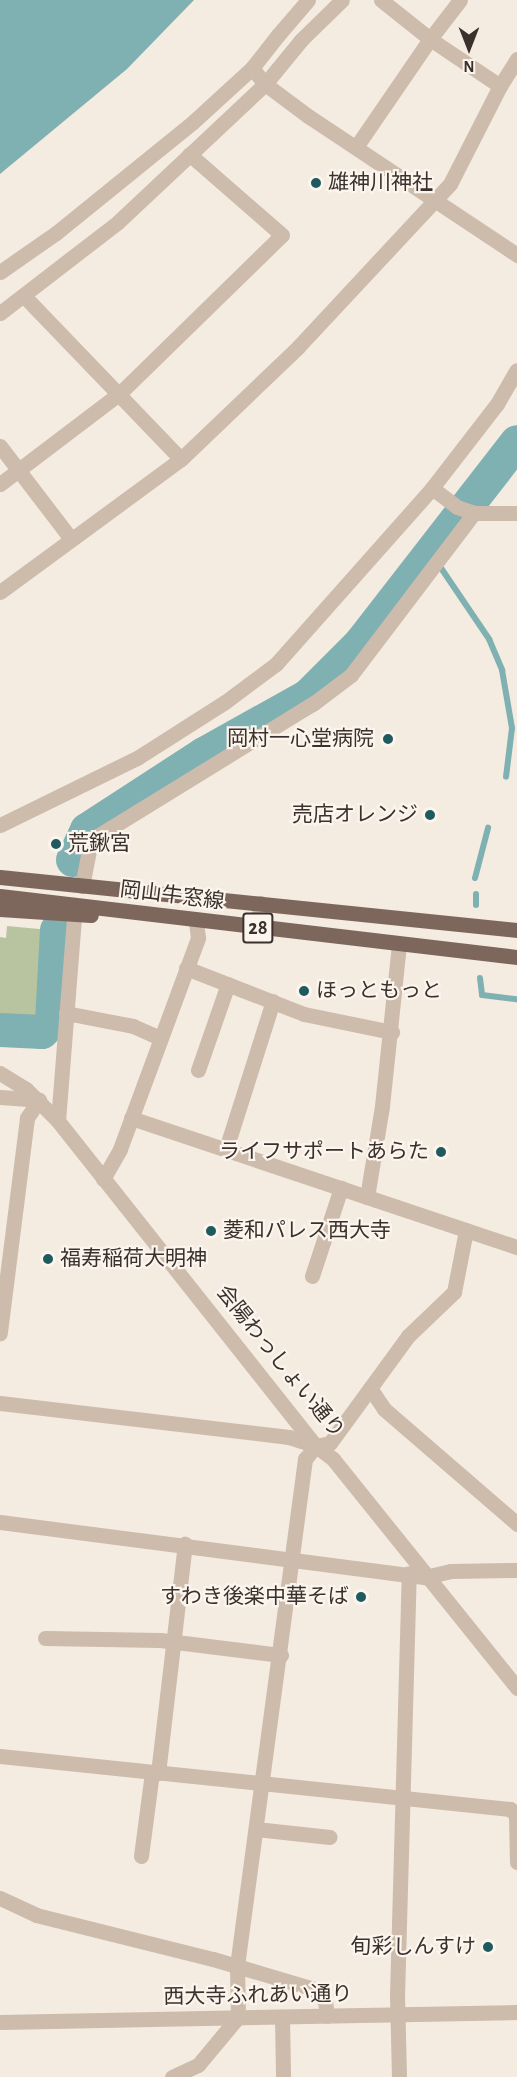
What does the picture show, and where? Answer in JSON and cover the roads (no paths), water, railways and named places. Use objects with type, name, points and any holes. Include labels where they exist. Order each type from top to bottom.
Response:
[{"type":"main road","name":"岡山牛窓線","points":[[0,878],[517,930]]},
{"type":"main road","points":[[0,896],[74,910]]},
{"type":"main road","points":[[0,909],[74,910]]},
{"type":"main road","name":"岡山牛窓線","points":[[74,910],[136,914],[517,957]]},
{"type":"street","points":[[0,272],[133,172],[252,68],[308,0]]},
{"type":"street","points":[[0,313],[118,222],[265,84],[301,40],[342,0]]},
{"type":"street","points":[[381,0],[430,39],[500,87]]},
{"type":"street","points":[[356,147],[459,0]]},
{"type":"street","points":[[0,592],[181,459],[298,347],[450,184],[517,58]]},
{"type":"street","points":[[252,68],[265,84],[432,201],[517,255]]},
{"type":"street","points":[[0,484],[120,393],[282,235],[189,154]]},
{"type":"street","points":[[24,296],[120,393],[181,459]]},
{"type":"street","points":[[0,825],[137,758],[225,702],[276,664],[432,488],[497,404],[517,370]]},
{"type":"street","points":[[0,446],[71,539]]},
{"type":"street","points":[[432,488],[467,510],[517,513]]},
{"type":"street","points":[[82,886],[91,840],[315,703],[351,675],[467,510]]},
{"type":"street","points":[[258,928],[260,903]]},
{"type":"street","points":[[58,1121],[74,910]]},
{"type":"street","points":[[103,1179],[131,1118],[198,938],[196,921]]},
{"type":"street","points":[[367,1197],[392,1032],[399,945]]},
{"type":"street","points":[[186,968],[304,1014],[392,1032]]},
{"type":"street","points":[[198,1070],[228,984]]},
{"type":"street","points":[[226,1149],[273,1001]]},
{"type":"street","points":[[66,1013],[133,1026],[160,1038]]},
{"type":"street","name":"会陽わっしょい通り","points":[[0,1073],[39,1100],[58,1121],[316,1446],[333,1459],[425,1577],[517,1688]]},
{"type":"street","points":[[0,1096],[39,1100],[27,1118],[0,1333]]},
{"type":"street","points":[[131,1118],[517,1247]]},
{"type":"street","points":[[312,1276],[341,1188]]},
{"type":"street","points":[[0,1403],[289,1437],[316,1446],[330,1443],[408,1336],[454,1292],[466,1230]]},
{"type":"street","points":[[370,1388],[384,1409],[517,1524]]},
{"type":"street","points":[[172,2077],[198,2071],[238,2017],[237,1966],[294,1557],[305,1459],[316,1446]]},
{"type":"street","points":[[1,1518],[425,1577],[452,1571],[517,1570]]},
{"type":"street","points":[[141,1856],[174,1642],[185,1544]]},
{"type":"street","points":[[399,2077],[398,2015],[409,1573]]},
{"type":"street","points":[[45,1638],[174,1642],[280,1655]]},
{"type":"street","points":[[0,1755],[263,1785],[510,1809],[516,1815],[517,1862]]},
{"type":"street","points":[[256,1829],[330,1837]]},
{"type":"street","points":[[0,1898],[36,1915],[237,1966],[320,1992],[327,2016]]},
{"type":"street","name":"西大寺ふれあい通り","points":[[0,2022],[517,2012]]},
{"type":"street","points":[[282,2017],[283,2077]]},
{"type":"water","points":[[0,0],[194,0],[127,69],[0,174]]},
{"type":"waterway","points":[[73,860],[87,830],[204,754],[308,696],[361,643],[517,442]]},
{"type":"waterway","points":[[441,568],[489,639],[502,670],[512,728],[506,777]]},
{"type":"waterway","points":[[475,878],[488,828]]},
{"type":"waterway","points":[[476,894],[476,905]]},
{"type":"waterway","points":[[0,1030],[42,1032],[52,1022],[57,930]]},
{"type":"waterway","points":[[480,978],[482,995],[517,999]]},
{"type":"place","name":"雄神川神社","points":[[316,183]]},
{"type":"place","name":"岡村一心堂病院","points":[[388,739]]},
{"type":"place","name":"売店オレンジ","points":[[430,815]]},
{"type":"place","name":"荒鍬宮","points":[[56,844]]},
{"type":"place","name":"ほっともっと","points":[[304,991]]},
{"type":"place","name":"ライフサポートあらた","points":[[441,1152]]},
{"type":"place","name":"菱和パレス西大寺","points":[[211,1231]]},
{"type":"place","name":"福寿稲荷大明神","points":[[48,1259]]},
{"type":"place","name":"すわき後楽中華そば","points":[[361,1597]]},
{"type":"place","name":"旬彩しんすけ","points":[[488,1947]]}]
